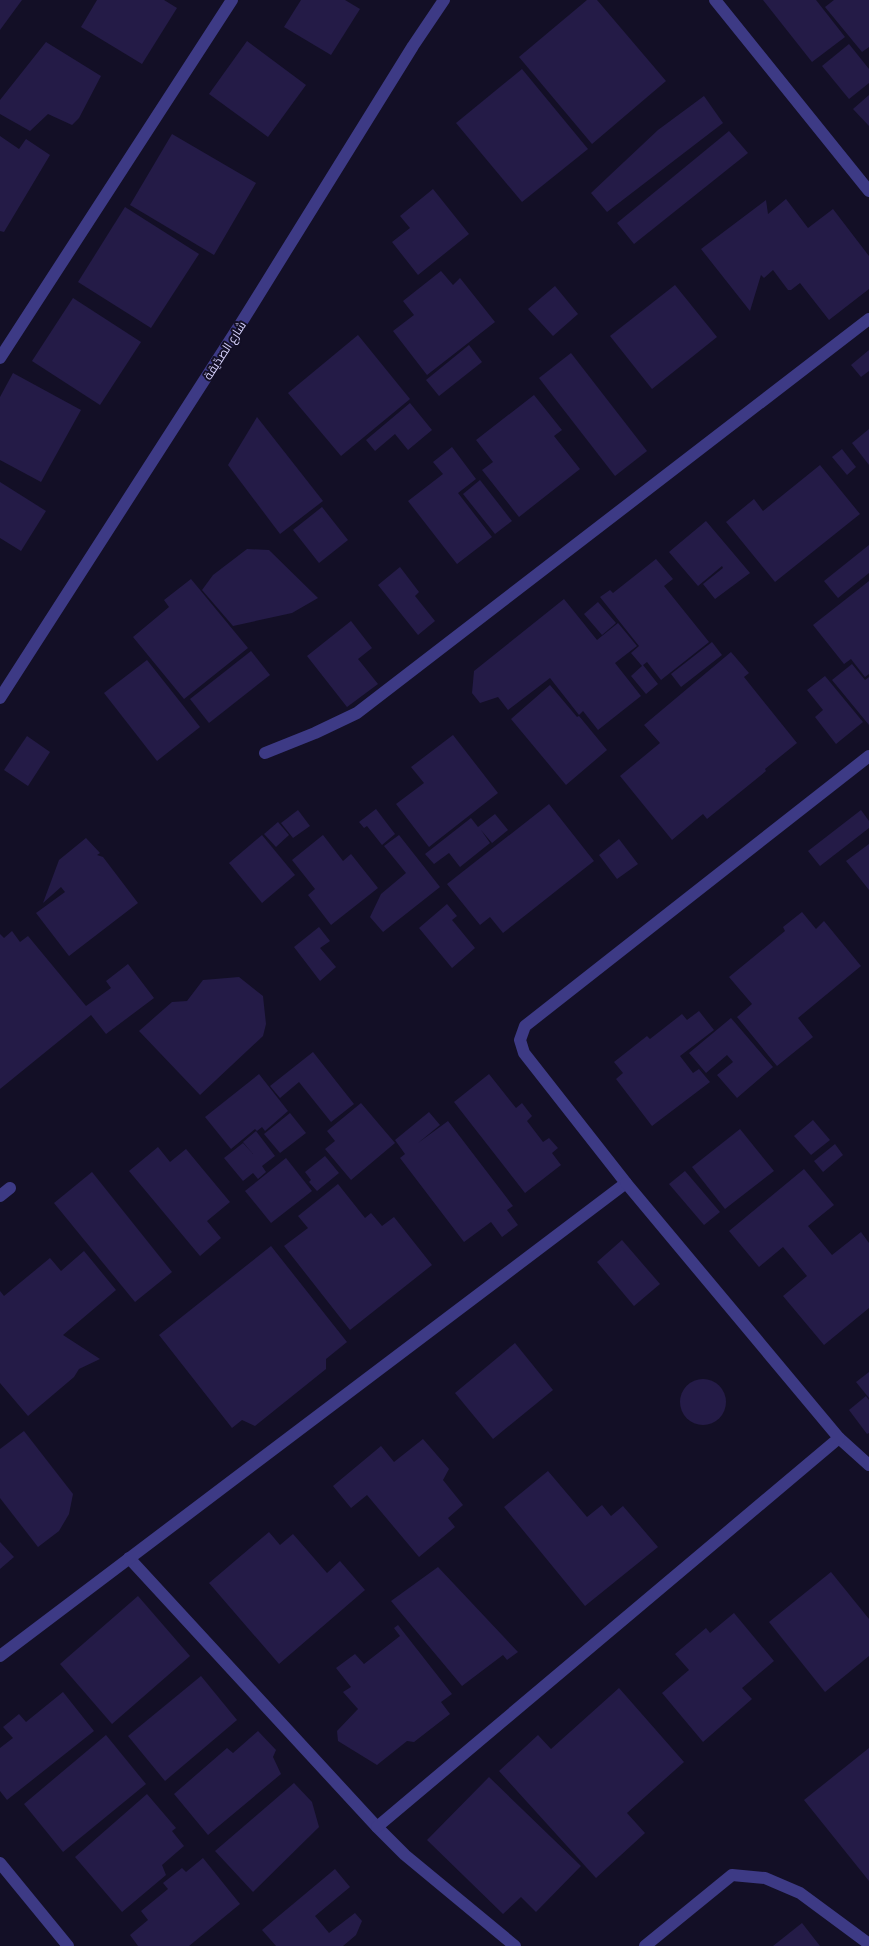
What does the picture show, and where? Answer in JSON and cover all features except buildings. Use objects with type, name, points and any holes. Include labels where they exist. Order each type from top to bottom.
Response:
[{"type":"street","points":[[0,358],[232,0]]},
{"type":"street","name":"شارع الصدّيقة","points":[[0,698],[243,320],[413,46],[444,0]]},
{"type":"street","points":[[715,0],[869,191]]},
{"type":"street","points":[[265,753],[315,733],[357,713],[869,318]]},
{"type":"street","points":[[869,756],[525,1026],[520,1040],[524,1053],[626,1183],[839,1438],[869,1465]]},
{"type":"street","points":[[0,1656],[626,1183]]},
{"type":"street","points":[[0,1196],[10,1188]]},
{"type":"street","points":[[377,1827],[839,1438]]},
{"type":"street","points":[[129,1558],[377,1827],[405,1855],[515,1946]]},
{"type":"street","points":[[0,1863],[68,1946]]},
{"type":"street","points":[[645,1946],[732,1875],[765,1878],[800,1893],[869,1944]]}]
